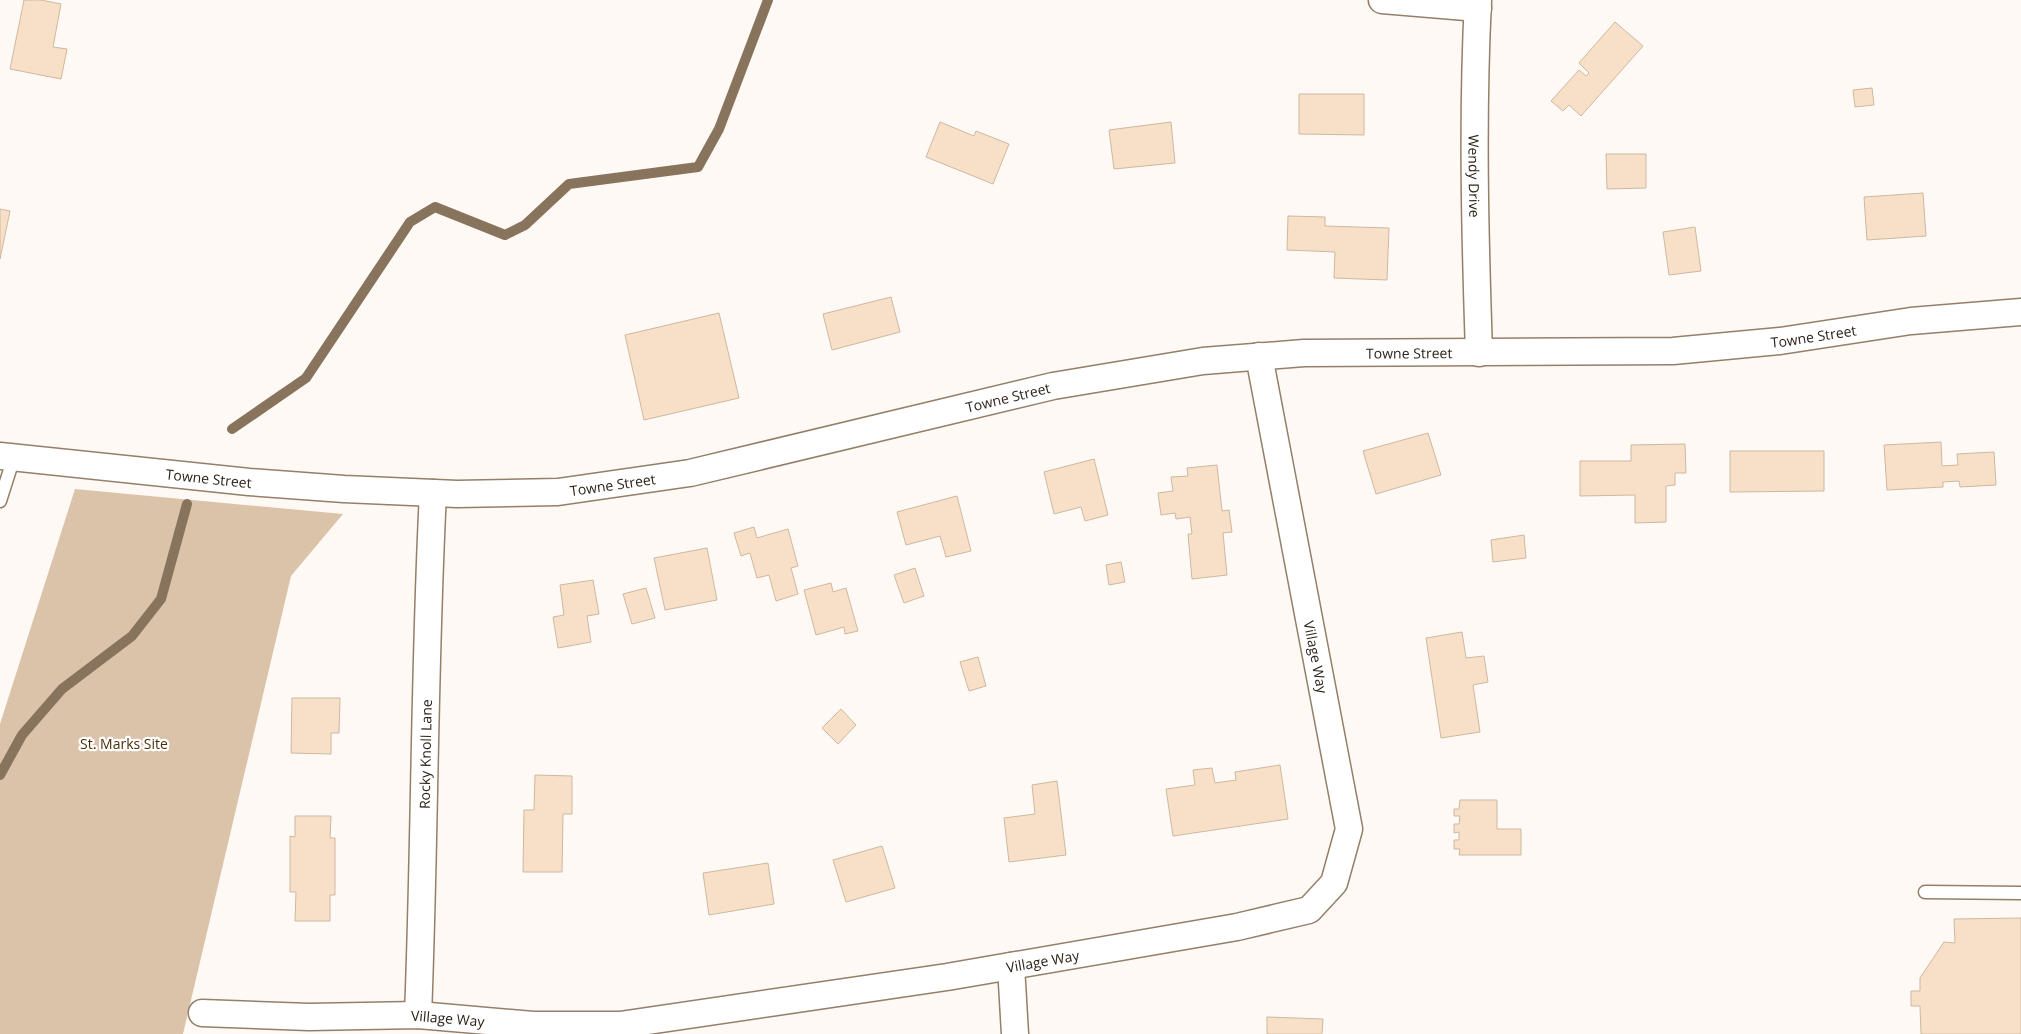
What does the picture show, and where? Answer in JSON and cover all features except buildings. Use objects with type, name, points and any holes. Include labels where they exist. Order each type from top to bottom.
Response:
[{"type":"street","points":[[1382,0],[1478,4]]},
{"type":"street","name":"Wendy Drive","points":[[1478,4],[1474,204],[1479,353]]},
{"type":"street","name":"Towne Street","points":[[7,457],[249,482],[344,489],[433,493],[558,492],[690,473],[1053,386],[1203,361],[1304,353],[1673,351],[1780,342],[1911,322],[2021,312]]},
{"type":"street","name":"Village Way","points":[[202,1013],[309,1017],[418,1015],[587,1029],[1012,966],[1238,927],[1309,910],[1334,883],[1349,829],[1280,476],[1259,356]]},
{"type":"street","name":"Rocky Knoll Lane","points":[[418,1015],[423,902],[428,587],[433,493]]},
{"type":"street","points":[[1012,966],[1015,1034]]},
{"type":"lane","points":[[0,502],[7,457]]},
{"type":"lane","points":[[1925,892],[2021,893]]},
{"type":"green space","name":"St. Marks Site","points":[[75,489],[343,514],[291,576],[183,1034],[0,1034],[0,724]]},
{"type":"waterway","points":[[232,429],[306,378],[410,222],[435,207],[505,235],[525,225],[569,184],[698,167],[719,129],[768,0]]},
{"type":"waterway","points":[[0,775],[22,735],[62,689],[132,636],[161,599],[187,504]]}]
